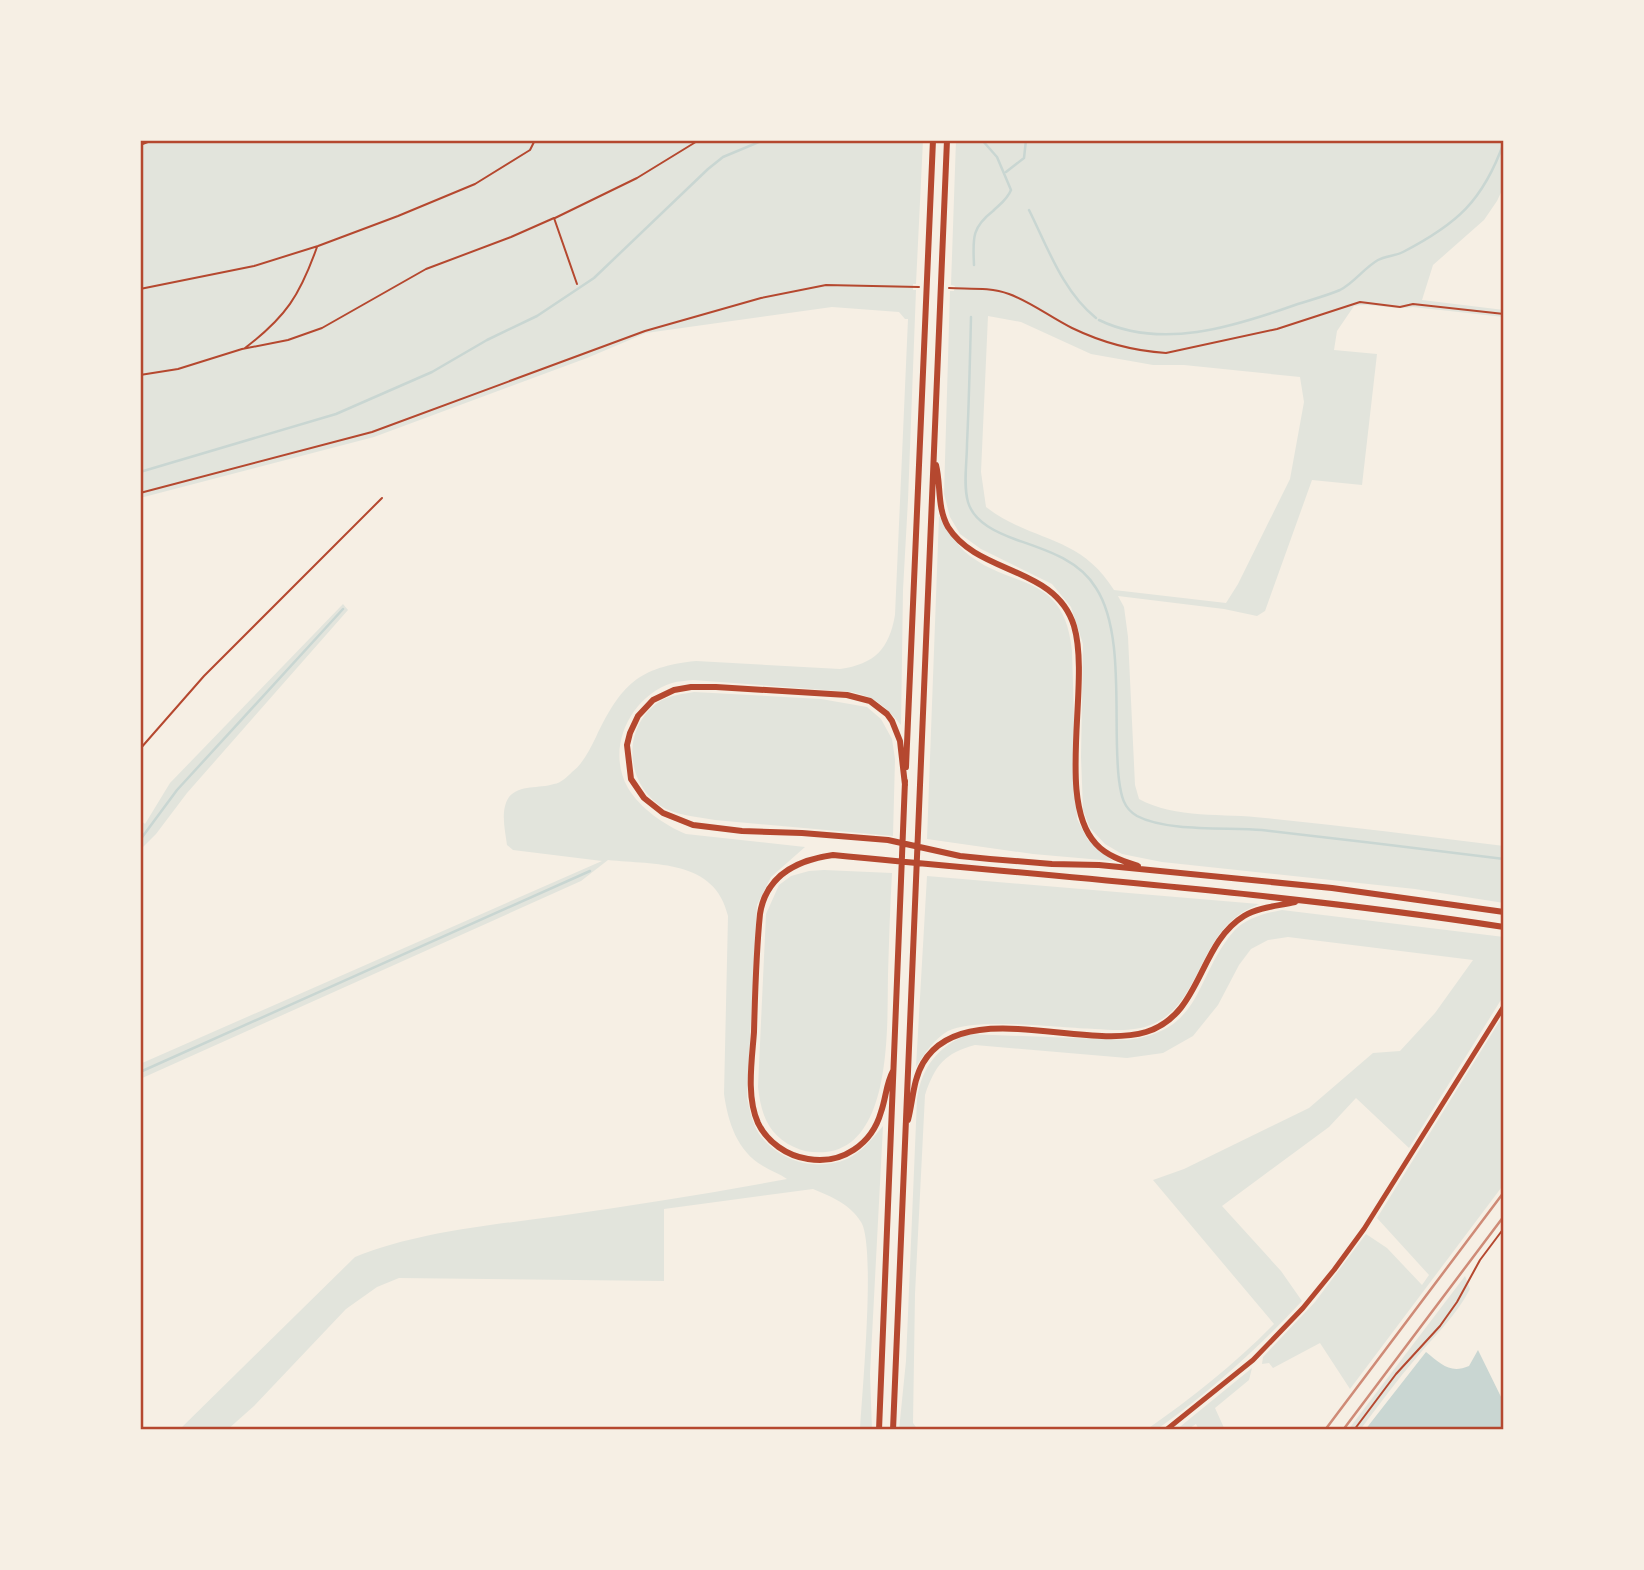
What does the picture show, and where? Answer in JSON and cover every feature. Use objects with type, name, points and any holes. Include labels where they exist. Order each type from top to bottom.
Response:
[{"type":"highway","points":[[879,1430],[933,140]]},
{"type":"highway","points":[[893,1430],[947,140]]},
{"type":"highway","points":[[934,457],[940,478],[942,512],[955,536],[980,555],[1044,586],[1056,596],[1071,618],[1077,645],[1077,790],[1081,821],[1090,837],[1105,851],[1146,870]]},
{"type":"highway","points":[[905,785],[900,741],[892,721],[879,707],[860,697],[816,692],[691,687],[674,690],[653,700],[638,716],[630,733],[627,757],[631,779],[644,798],[678,820],[702,826],[887,841],[990,859],[1146,870],[1366,892],[1504,912]]},
{"type":"highway","points":[[894,1069],[887,1082],[883,1109],[873,1133],[858,1148],[843,1156],[817,1160],[789,1153],[765,1134],[755,1115],[751,1095],[759,927],[762,900],[771,885],[786,870],[811,859],[833,855],[1300,901],[1429,915],[1504,927]]},
{"type":"highway","points":[[905,1129],[922,1066],[935,1048],[951,1036],[981,1029],[1126,1035],[1155,1029],[1182,1008],[1216,947],[1238,920],[1258,909],[1300,901]]},
{"type":"main road","points":[[1166,1430],[1253,1360],[1303,1308],[1364,1229],[1504,1006]]},
{"type":"path","points":[[140,145],[153,140]]},
{"type":"path","points":[[140,289],[254,266],[398,216],[475,184],[530,150],[535,140]]},
{"type":"path","points":[[140,375],[178,369],[243,349],[288,340],[322,328],[426,269],[554,218],[637,178],[699,140]]},
{"type":"path","points":[[554,218],[577,284]]},
{"type":"path","points":[[243,349],[284,314],[303,284],[318,246]]},
{"type":"path","points":[[140,493],[372,432],[645,331],[761,298],[826,285],[913,287]]},
{"type":"path","points":[[954,289],[987,289],[1007,293],[1038,307],[1073,328],[1108,342],[1149,352],[1166,353],[1277,329],[1360,302],[1401,307],[1413,304],[1504,314]]},
{"type":"path","points":[[140,749],[204,676],[382,498]]},
{"type":"path","points":[[1354,1430],[1415,1350],[1440,1326],[1480,1260],[1504,1228]]},
{"type":"shaded area","points":[[140,140],[923,140],[916,284],[913,284],[913,290],[916,290],[903,590],[901,725],[880,704],[852,692],[682,681],[657,690],[634,711],[626,725],[619,757],[628,788],[639,802],[661,821],[686,834],[805,847],[771,877],[757,905],[747,1098],[759,1134],[777,1151],[799,1162],[823,1164],[847,1159],[862,1149],[883,1126],[870,1374],[872,1430],[860,1430],[868,1289],[865,1236],[861,1222],[852,1210],[813,1189],[664,1209],[664,1281],[399,1278],[377,1287],[346,1309],[254,1406],[227,1430],[179,1430],[355,1257],[404,1241],[455,1230],[645,1203],[787,1179],[754,1160],[740,1144],[728,1115],[724,1094],[728,916],[721,897],[710,884],[697,875],[663,865],[608,860],[581,881],[140,1079],[140,1064],[602,861],[513,850],[507,845],[504,820],[506,802],[519,790],[557,783],[576,769],[614,704],[623,692],[645,674],[659,668],[696,661],[840,669],[863,663],[878,653],[889,637],[895,615],[908,319],[899,312],[832,307],[646,333],[587,358],[374,437],[140,498]]},
{"type":"shaded area","points":[[956,140],[1504,140],[1504,186],[1497,201],[1484,220],[1433,265],[1422,300],[1504,310],[1504,317],[1413,307],[1354,306],[1337,331],[1334,350],[1377,354],[1362,485],[1312,480],[1265,611],[1257,616],[1224,609],[1118,596],[1124,607],[1128,637],[1135,785],[1139,799],[1168,810],[1295,821],[1504,846],[1504,903],[1415,889],[1162,862],[1122,854],[1105,844],[1090,828],[1083,810],[1083,644],[1071,607],[1052,584],[981,549],[960,534],[950,517],[944,494],[950,291],[954,291],[955,286],[951,285]],"holes":[[[988,316],[1021,322],[1091,354],[1153,365],[1184,365],[1300,377],[1304,402],[1290,479],[1226,603],[1114,590],[1086,558],[1004,519],[986,507],[981,472]]]},
{"type":"shaded area","points":[[939,516],[964,551],[999,572],[1032,585],[1058,606],[1067,625],[1072,651],[1077,819],[1088,840],[1113,861],[1033,854],[927,839]]},
{"type":"shaded area","points":[[343,604],[348,610],[140,850],[140,820],[145,824],[170,783]]},
{"type":"shaded area","points":[[694,692],[821,699],[867,707],[881,719],[892,739],[895,759],[893,836],[715,820],[666,809],[652,799],[635,771],[632,756],[639,724],[648,711],[662,700]]},
{"type":"shaded area","points":[[824,870],[892,873],[886,1050],[875,1106],[864,1128],[848,1144],[818,1152],[798,1149],[772,1130],[761,1106],[758,1087],[766,914],[779,885],[791,876]]},
{"type":"shaded area","points":[[927,876],[1259,904],[1239,915],[1224,929],[1179,1003],[1168,1015],[1153,1024],[1124,1030],[997,1024],[961,1027],[938,1038],[916,1067]]},
{"type":"shaded area","points":[[1282,910],[1504,937],[1504,995],[1409,1148],[1356,1098],[1329,1127],[1222,1206],[1281,1271],[1302,1301],[1218,1382],[1163,1425],[1155,1430],[1146,1430],[1213,1380],[1274,1324],[1153,1180],[1184,1169],[1309,1108],[1373,1053],[1400,1051],[1435,1013],[1473,960],[1288,937],[1268,940],[1251,949],[1239,965],[1218,1005],[1193,1036],[1163,1053],[1127,1058],[975,1045],[949,1056],[937,1068],[925,1095],[915,1294],[913,1423],[918,1430],[899,1430],[906,1361],[917,1099],[927,1067],[948,1045],[968,1034],[1127,1040],[1152,1035],[1171,1026],[1184,1014],[1221,949],[1239,926],[1250,919]]},
{"type":"shaded area","points":[[1504,1014],[1504,1184],[1350,1389],[1320,1343],[1273,1368],[1269,1363],[1262,1364],[1263,1357],[1315,1302],[1366,1234],[1387,1248],[1422,1285],[1429,1275],[1377,1218]]},
{"type":"shaded area","points":[[1465,1276],[1470,1289],[1452,1316],[1360,1430],[1348,1430]]},
{"type":"shaded area","points":[[1478,1350],[1504,1403],[1504,1430],[1365,1430],[1426,1352],[1446,1366],[1456,1369],[1469,1366]]},
{"type":"shaded area","points":[[1252,1368],[1249,1380],[1215,1408],[1225,1430],[1199,1430],[1196,1424],[1187,1430],[1176,1430]]},
{"type":"waterway","points":[[140,472],[336,414],[432,372],[487,340],[537,316],[594,278],[708,169],[723,157],[764,140]]},
{"type":"waterway","points":[[974,265],[977,229],[1011,190],[997,157],[982,140]]},
{"type":"waterway","points":[[1006,172],[1024,158],[1026,140]]},
{"type":"waterway","points":[[1099,320],[1123,329],[1147,333],[1197,332],[1247,321],[1340,290],[1378,260],[1422,242],[1466,209],[1487,180],[1504,142]]},
{"type":"waterway","points":[[1029,210],[1065,282],[1096,318]]},
{"type":"waterway","points":[[971,317],[965,481],[968,502],[976,516],[988,526],[1061,557],[1081,570],[1096,588],[1105,607],[1115,654],[1117,758],[1122,796],[1129,809],[1137,816],[1164,825],[1262,830],[1504,859]]},
{"type":"waterway","points":[[140,840],[177,790],[343,609]]},
{"type":"waterway","points":[[140,1072],[590,871]]},
{"type":"railway","points":[[1325,1430],[1504,1192]]},
{"type":"railway","points":[[1343,1430],[1504,1216]]}]
